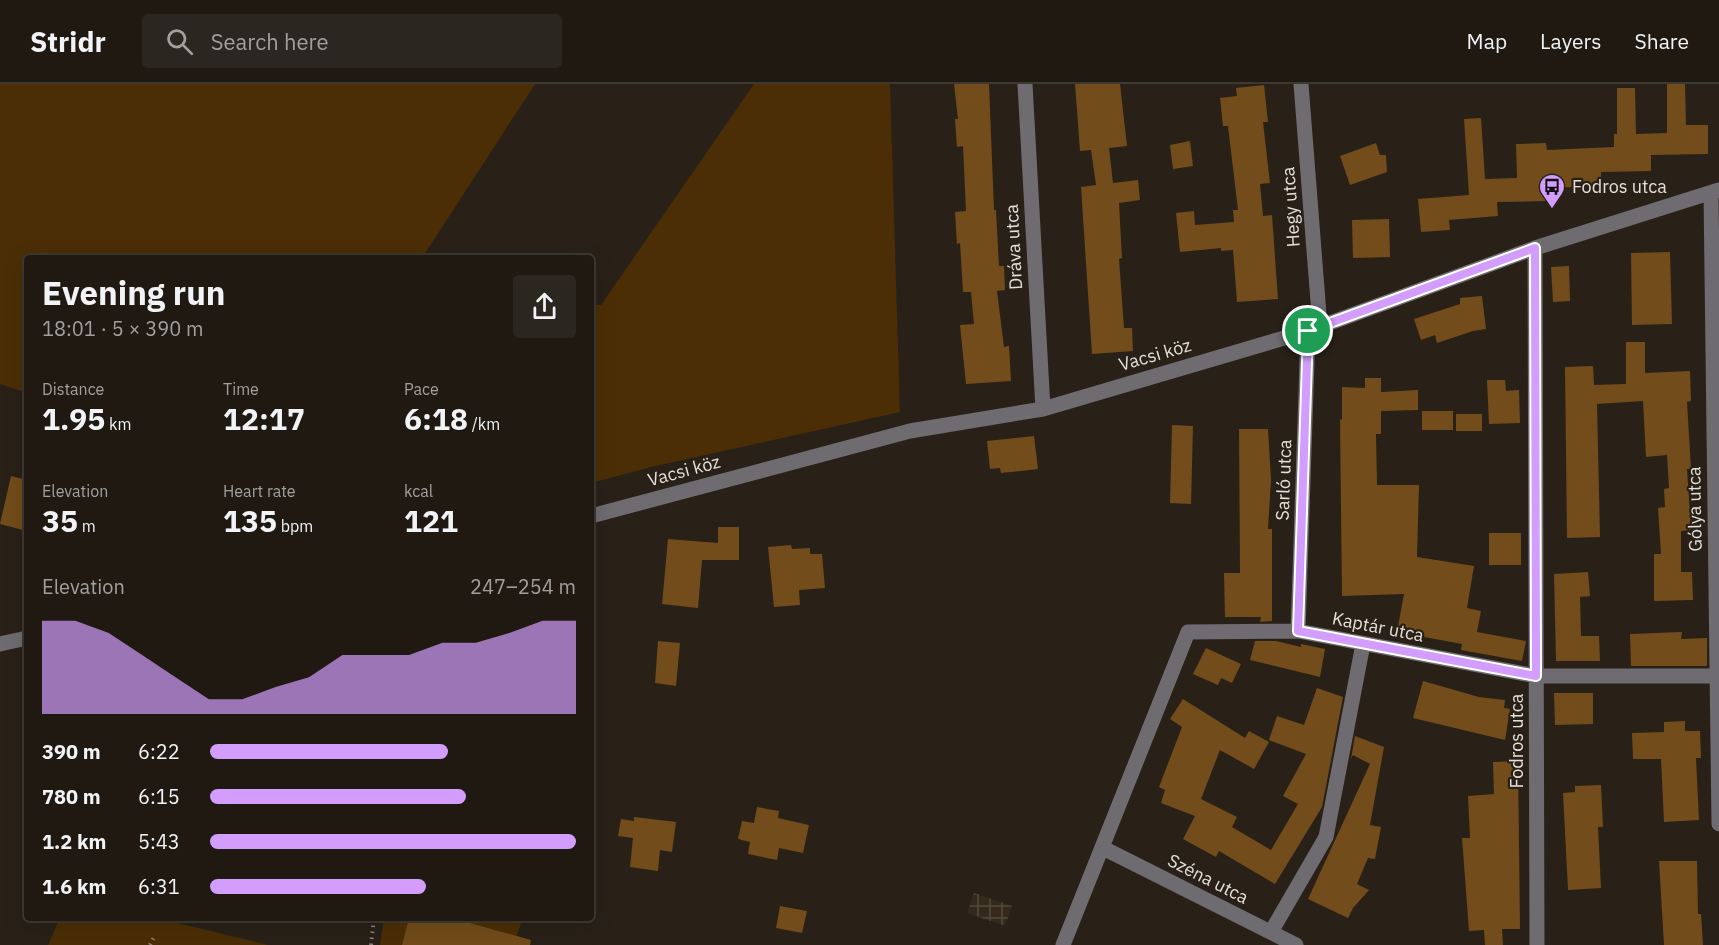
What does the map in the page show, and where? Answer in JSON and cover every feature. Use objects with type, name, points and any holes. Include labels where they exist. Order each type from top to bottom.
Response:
[{"type":"street","name":"Dráva utca","points":[[1025,84],[1043,409]]},
{"type":"street","name":"Hegy utca","points":[[1301,84],[1314,329]]},
{"type":"street","name":"Vacsi köz","points":[[594,515],[910,431],[1043,409],[1314,329],[1535,248],[1715,192]]},
{"type":"street","name":"Gólya utca","points":[[1715,192],[1719,824]]},
{"type":"street","name":"Fodros utca","points":[[1535,248],[1537,945]]},
{"type":"street","name":"Sarló utca","points":[[1298,631],[1314,329]]},
{"type":"street","name":"Kaptár utca","points":[[1103,848],[1188,632],[1298,631],[1536,676],[1718,676]]},
{"type":"street","points":[[0,644],[24,639]]},
{"type":"street","points":[[1271,932],[1326,837],[1363,644]]},
{"type":"street","points":[[1063,945],[1103,848]]},
{"type":"street","name":"Széna utca","points":[[1103,848],[1296,945]]},
{"type":"path","points":[[371,945],[374,921]]},
{"type":"path","points":[[150,945],[155,935]]},
{"type":"shaded area","points":[[0,84],[535,84],[424,255],[24,255],[24,392],[0,384]]},
{"type":"shaded area","points":[[754,84],[890,84],[900,412],[651,467],[594,482],[594,305],[601,305]]},
{"type":"shaded area","points":[[974,893],[1012,906],[1005,926],[967,913]]},
{"type":"shaded area","points":[[59,921],[169,921],[268,945],[48,945]]},
{"type":"shaded area","points":[[384,921],[511,921],[521,923],[514,945],[380,945]]},
{"type":"building","points":[[954,84],[989,84],[994,210],[996,210],[999,266],[1004,266],[1005,290],[997,291],[1004,347],[1009,346],[1011,381],[966,384],[960,325],[974,324],[971,292],[963,292],[960,243],[957,244],[955,212],[966,211],[963,146],[957,147],[955,119],[958,119]]},
{"type":"building","points":[[1075,84],[1120,84],[1127,146],[1109,148],[1113,183],[1138,180],[1140,200],[1119,203],[1122,258],[1119,259],[1124,328],[1132,328],[1133,351],[1092,354],[1081,187],[1096,185],[1091,150],[1080,151]]},
{"type":"building","points":[[1667,84],[1685,84],[1686,125],[1708,125],[1708,154],[1651,155],[1651,171],[1601,172],[1601,186],[1547,188],[1548,201],[1497,202],[1498,216],[1449,220],[1450,230],[1421,232],[1418,199],[1469,195],[1464,119],[1481,118],[1485,179],[1517,178],[1516,144],[1546,143],[1547,150],[1614,147],[1614,134],[1617,134],[1617,88],[1635,88],[1636,134],[1667,133]]},
{"type":"building","points":[[1264,85],[1268,122],[1263,122],[1270,183],[1260,184],[1263,216],[1272,215],[1278,299],[1237,302],[1233,250],[1221,251],[1221,248],[1180,252],[1176,213],[1194,211],[1195,225],[1234,222],[1233,210],[1238,210],[1228,126],[1223,126],[1220,98],[1237,96],[1236,88]]},
{"type":"building","points":[[1190,141],[1193,166],[1173,169],[1170,145]]},
{"type":"building","points":[[1376,143],[1380,155],[1386,155],[1387,172],[1350,185],[1340,156]]},
{"type":"building","points":[[1389,219],[1390,257],[1353,258],[1352,220]]},
{"type":"building","points":[[1670,252],[1672,324],[1632,325],[1631,253]]},
{"type":"building","points":[[1569,266],[1570,301],[1553,302],[1551,267]]},
{"type":"building","points":[[1482,296],[1486,329],[1437,343],[1435,335],[1421,340],[1414,319],[1460,304],[1460,298]]},
{"type":"building","points":[[1626,342],[1645,342],[1645,373],[1690,371],[1691,401],[1687,402],[1691,469],[1687,469],[1691,530],[1681,531],[1681,572],[1692,572],[1693,600],[1654,601],[1654,554],[1661,554],[1658,508],[1665,507],[1664,489],[1669,488],[1667,455],[1646,457],[1643,401],[1597,404],[1600,537],[1567,538],[1565,367],[1593,366],[1594,385],[1626,384]]},
{"type":"building","points":[[1365,378],[1381,378],[1381,392],[1418,390],[1418,410],[1381,411],[1381,434],[1376,434],[1377,485],[1419,485],[1417,557],[1474,566],[1467,608],[1481,611],[1477,632],[1526,641],[1522,661],[1461,650],[1462,644],[1397,632],[1404,594],[1342,596],[1340,420],[1342,419],[1342,387],[1365,388]]},
{"type":"building","points":[[1487,380],[1505,380],[1506,391],[1519,390],[1520,423],[1489,424]]},
{"type":"building","points":[[1422,411],[1453,411],[1453,430],[1422,430]]},
{"type":"building","points":[[1456,414],[1482,414],[1482,431],[1456,431]]},
{"type":"building","points":[[1172,425],[1193,426],[1191,504],[1170,503]]},
{"type":"building","points":[[1239,429],[1268,429],[1271,480],[1268,529],[1272,529],[1272,621],[1260,622],[1261,617],[1225,617],[1224,573],[1240,573]]},
{"type":"building","points":[[1034,436],[1038,469],[1001,473],[1000,468],[990,469],[987,441]]},
{"type":"building","points":[[11,476],[24,479],[23,530],[0,524]]},
{"type":"building","points":[[718,527],[739,527],[739,560],[702,560],[698,608],[662,604],[668,539],[718,543]]},
{"type":"building","points":[[1489,533],[1521,533],[1521,565],[1489,565]]},
{"type":"building","points":[[791,545],[792,549],[810,548],[810,554],[822,554],[825,588],[799,590],[800,605],[774,607],[768,547]]},
{"type":"building","points":[[1588,572],[1590,596],[1580,597],[1581,636],[1599,636],[1600,661],[1556,661],[1554,574]]},
{"type":"building","points":[[1682,632],[1681,639],[1707,638],[1707,666],[1631,666],[1630,634]]},
{"type":"building","points":[[658,641],[680,643],[676,686],[655,683]]},
{"type":"building","points":[[1255,641],[1276,641],[1301,647],[1301,644],[1325,649],[1320,677],[1250,660]]},
{"type":"building","points":[[1206,648],[1241,664],[1232,683],[1221,678],[1218,685],[1193,674]]},
{"type":"building","points":[[1423,681],[1479,697],[1505,700],[1504,708],[1510,709],[1505,740],[1413,718]]},
{"type":"building","points":[[1317,688],[1343,697],[1322,807],[1275,884],[1219,851],[1216,857],[1183,839],[1195,816],[1161,803],[1165,790],[1159,787],[1182,727],[1170,719],[1183,699],[1245,738],[1249,731],[1269,742],[1254,769],[1220,750],[1201,799],[1237,817],[1232,827],[1271,850],[1298,804],[1283,796],[1306,754],[1269,740],[1277,716],[1304,725]]},
{"type":"building","points":[[1554,693],[1593,693],[1593,724],[1555,725]]},
{"type":"building","points":[[1685,721],[1685,731],[1700,731],[1701,758],[1696,758],[1699,820],[1664,822],[1661,759],[1633,759],[1632,733],[1664,732],[1664,722]]},
{"type":"building","points":[[1355,736],[1384,747],[1370,825],[1381,827],[1375,859],[1368,858],[1357,884],[1369,890],[1353,908],[1348,918],[1308,899],[1370,764],[1353,755],[1351,759]]},
{"type":"building","points":[[1518,761],[1520,929],[1502,929],[1503,945],[1485,945],[1484,930],[1469,931],[1462,838],[1470,838],[1468,796],[1494,794],[1493,762]]},
{"type":"building","points":[[1601,785],[1603,827],[1598,827],[1601,888],[1568,890],[1563,793],[1575,792],[1575,786]]},
{"type":"building","points":[[757,807],[779,811],[778,818],[809,825],[803,853],[779,848],[777,860],[748,854],[750,842],[738,839],[742,821],[754,823]]},
{"type":"building","points":[[634,817],[676,822],[672,852],[660,850],[658,871],[630,867],[633,838],[618,836],[621,819],[634,821]]},
{"type":"building","points":[[1659,861],[1697,861],[1698,914],[1701,914],[1703,945],[1664,945]]},
{"type":"building","points":[[780,906],[807,911],[802,933],[776,928]]},
{"type":"building","points":[[408,921],[463,921],[531,940],[530,945],[402,945]]},
{"type":"place","name":"Fodros utca","points":[[1552,210]]},
{"type":"route","points":[[1535,248],[1536,676],[1298,631],[1308,331],[1535,248]]}]
